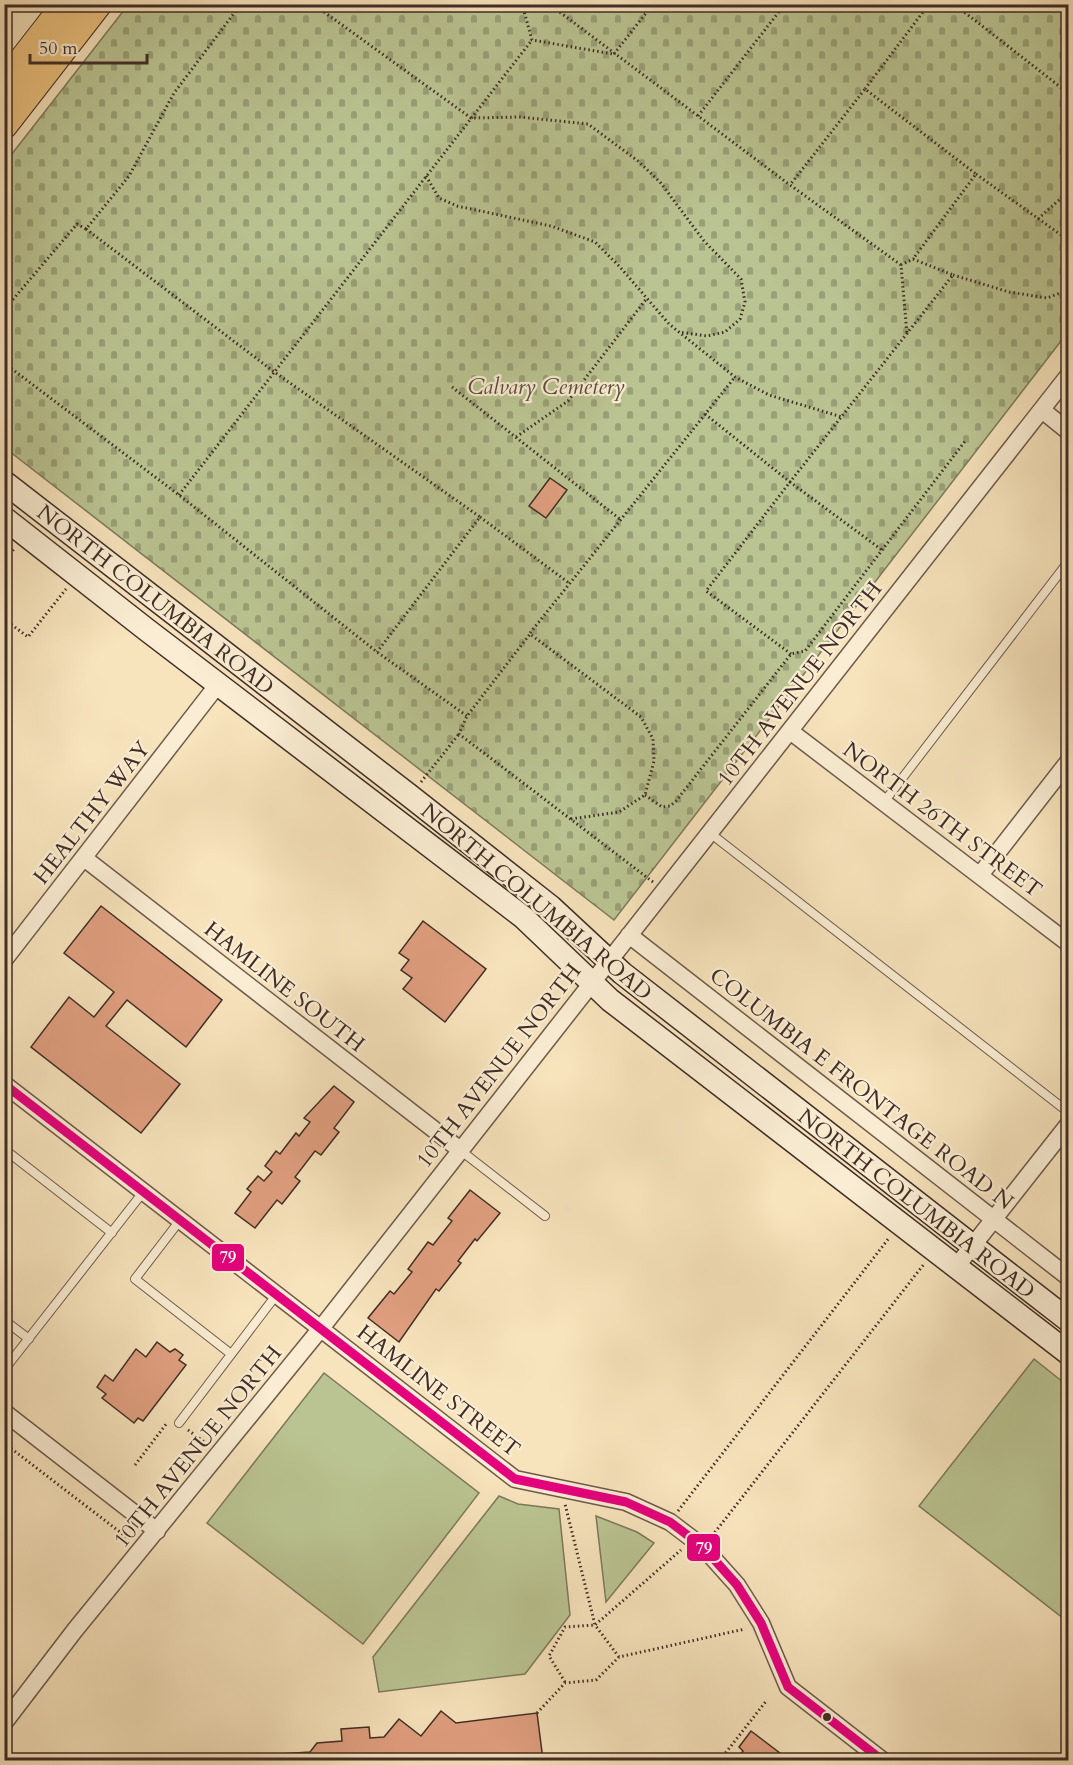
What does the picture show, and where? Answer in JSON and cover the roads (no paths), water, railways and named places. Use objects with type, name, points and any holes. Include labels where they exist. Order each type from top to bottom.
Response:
[{"type":"highway","points":[[4,84],[66,4]]},
{"type":"highway","points":[[4,125],[98,4]]},
{"type":"main road","name":"NORTH COLUMBIA ROAD","points":[[4,482],[551,907],[609,961],[1068,1320]]},
{"type":"main road","name":"NORTH COLUMBIA ROAD","points":[[4,518],[523,917],[591,983],[1068,1353]]},
{"type":"street","name":"10TH AVENUE NORTH","points":[[4,1723],[75,1630],[322,1328],[459,1149],[1068,376]]},
{"type":"street","points":[[1042,410],[1068,431]]},
{"type":"street","name":"HEALTHY WAY","points":[[4,960],[212,692]]},
{"type":"street","name":"NORTH 26TH STREET","points":[[790,731],[1068,941]]},
{"type":"street","points":[[980,875],[1068,762]]},
{"type":"street","name":"HAMLINE SOUTH","points":[[84,858],[459,1149]]},
{"type":"street","name":"COLUMBIA E FRONTAGE ROAD N","points":[[629,935],[1068,1277]]},
{"type":"street","name":"HAMLINE STREET","points":[[4,1084],[515,1479],[564,1487],[626,1502],[669,1522],[698,1544],[737,1585],[761,1623],[788,1687],[882,1761]]},
{"type":"street","points":[[956,1267],[1068,1125]]},
{"type":"street","points":[[4,1412],[157,1531]]},
{"type":"lane","points":[[884,802],[1068,562]]},
{"type":"lane","points":[[710,833],[1068,1112]]},
{"type":"lane","points":[[4,1149],[112,1233]]},
{"type":"lane","points":[[459,1149],[544,1216]]},
{"type":"lane","points":[[4,1370],[144,1191]]},
{"type":"lane","points":[[181,1219],[135,1279],[231,1354]]},
{"type":"lane","points":[[179,1423],[277,1293]]},
{"type":"lane","points":[[4,1320],[29,1339]]},
{"type":"park label","name":"Calvary Cemetery","points":[[546,386]]}]
